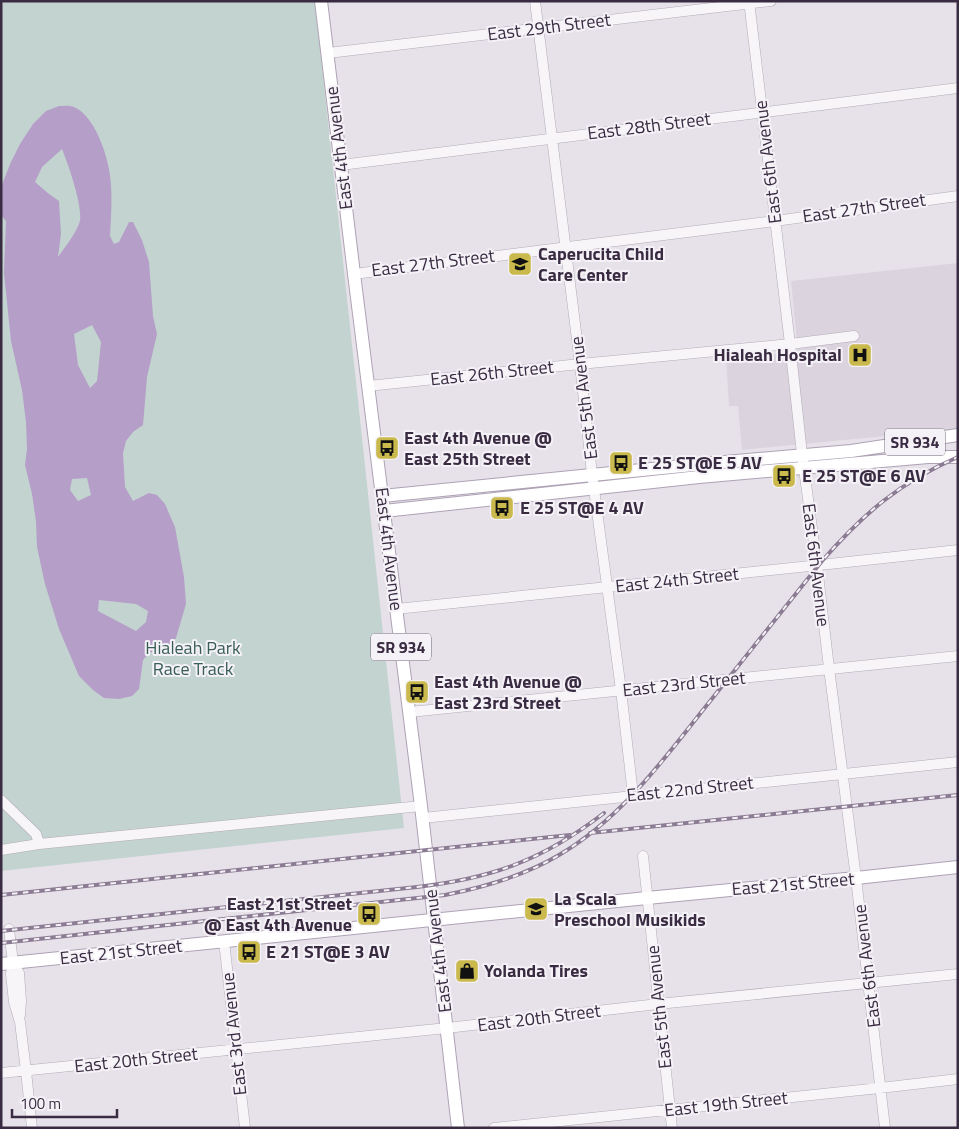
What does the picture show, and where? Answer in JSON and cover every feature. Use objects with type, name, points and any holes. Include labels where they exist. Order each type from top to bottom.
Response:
[{"type":"main road","name":"East 4th Avenue","points":[[321,1],[410,712],[458,1128]]},
{"type":"main road","name":"SR 934","points":[[382,496],[592,474],[851,451],[958,435]]},
{"type":"main road","name":"SR 934","points":[[384,511],[804,467],[928,457],[958,457]]},
{"type":"main road","name":"East 21st Street","points":[[7,964],[958,867]]},
{"type":"street","name":"East 5th Avenue","points":[[536,1],[592,474],[633,796]]},
{"type":"street","name":"East 29th Street","points":[[328,53],[749,2],[771,1]]},
{"type":"street","name":"East 6th Avenue","points":[[749,2],[802,454],[869,983],[885,1128]]},
{"type":"street","name":"East 28th Street","points":[[341,164],[958,88]]},
{"type":"street","name":"East 27th Street","points":[[354,274],[958,196]]},
{"type":"street","name":"East 26th Street","points":[[368,386],[854,336]]},
{"type":"street","name":"East 24th Street","points":[[396,609],[958,550]]},
{"type":"street","name":"East 23rd Street","points":[[410,712],[958,656]]},
{"type":"street","name":"East 22nd Street","points":[[2,850],[39,844],[633,796],[958,762]]},
{"type":"street","points":[[1,800],[36,834],[39,844]]},
{"type":"street","name":"East 5th Avenue","points":[[643,856],[672,1128]]},
{"type":"street","points":[[9,929],[7,964],[11,974],[6,984],[20,1022]]},
{"type":"street","name":"East 3rd Avenue","points":[[224,941],[245,1128]]},
{"type":"street","points":[[7,964],[19,973],[20,1022],[32,1128]]},
{"type":"street","name":"East 20th Street","points":[[1,1073],[958,974]]},
{"type":"street","name":"East 19th Street","points":[[494,1128],[958,1079]]},
{"type":"shaded area","points":[[59,106],[72,106],[82,112],[96,130],[105,153],[110,175],[110,236],[114,244],[119,242],[129,222],[133,222],[142,240],[149,262],[153,316],[157,334],[147,377],[143,425],[133,432],[126,441],[123,453],[125,487],[133,501],[149,493],[157,495],[165,504],[175,527],[184,577],[186,604],[176,638],[166,650],[149,653],[143,660],[139,689],[132,696],[119,699],[104,698],[79,676],[59,629],[45,584],[37,547],[36,521],[25,465],[27,449],[26,422],[22,390],[11,341],[4,273],[6,221],[1,215],[1,187],[20,144],[33,124],[46,111]],"holes":[[[62,149],[75,187],[80,209],[79,224],[58,257],[61,234],[59,201],[35,182],[42,167]],[[92,325],[101,342],[97,381],[90,388],[78,365],[74,334]],[[87,478],[91,495],[78,501],[70,490],[72,479]],[[99,600],[136,604],[148,611],[146,622],[136,631],[98,611]]]},
{"type":"shaded area","name":"Hialeah Hospital","points":[[958,263],[958,429],[742,450],[738,406],[729,406],[726,359],[798,352],[791,281]]},
{"type":"green space","name":"Hialeah Park Race Track","points":[[1,1],[315,1],[404,828],[1,871]]},
{"type":"railway","points":[[1,943],[445,895],[504,880],[546,862],[581,841],[620,808],[638,789],[822,561],[853,528],[900,489],[918,477],[958,457]]},
{"type":"railway","points":[[590,833],[958,795]]},
{"type":"railway","points":[[1,931],[417,887],[470,878],[493,872],[538,855],[560,843],[604,813]]},
{"type":"railway","points":[[1,895],[570,835]]},
{"type":"place","name":"Caperucita Child Care Center","points":[[520,264]]},
{"type":"place","name":"Hialeah Hospital","points":[[860,355]]},
{"type":"place","name":"East 4th Avenue @ East 25th Street","points":[[387,448]]},
{"type":"place","name":"E 25 ST@E 5 AV","points":[[621,463]]},
{"type":"place","name":"E 25 ST@E 6 AV","points":[[784,476]]},
{"type":"place","name":"E 25 ST@E 4 AV","points":[[502,508]]},
{"type":"place","name":"East 4th Avenue @ East 23rd Street","points":[[417,692]]},
{"type":"place","name":"La Scala Preschool Musikids","points":[[536,909]]},
{"type":"place","name":"East 21st Street @ East 4th Avenue","points":[[369,914]]},
{"type":"place","name":"E 21 ST@E 3 AV","points":[[249,952]]},
{"type":"place","name":"Yolanda Tires","points":[[467,971]]}]
